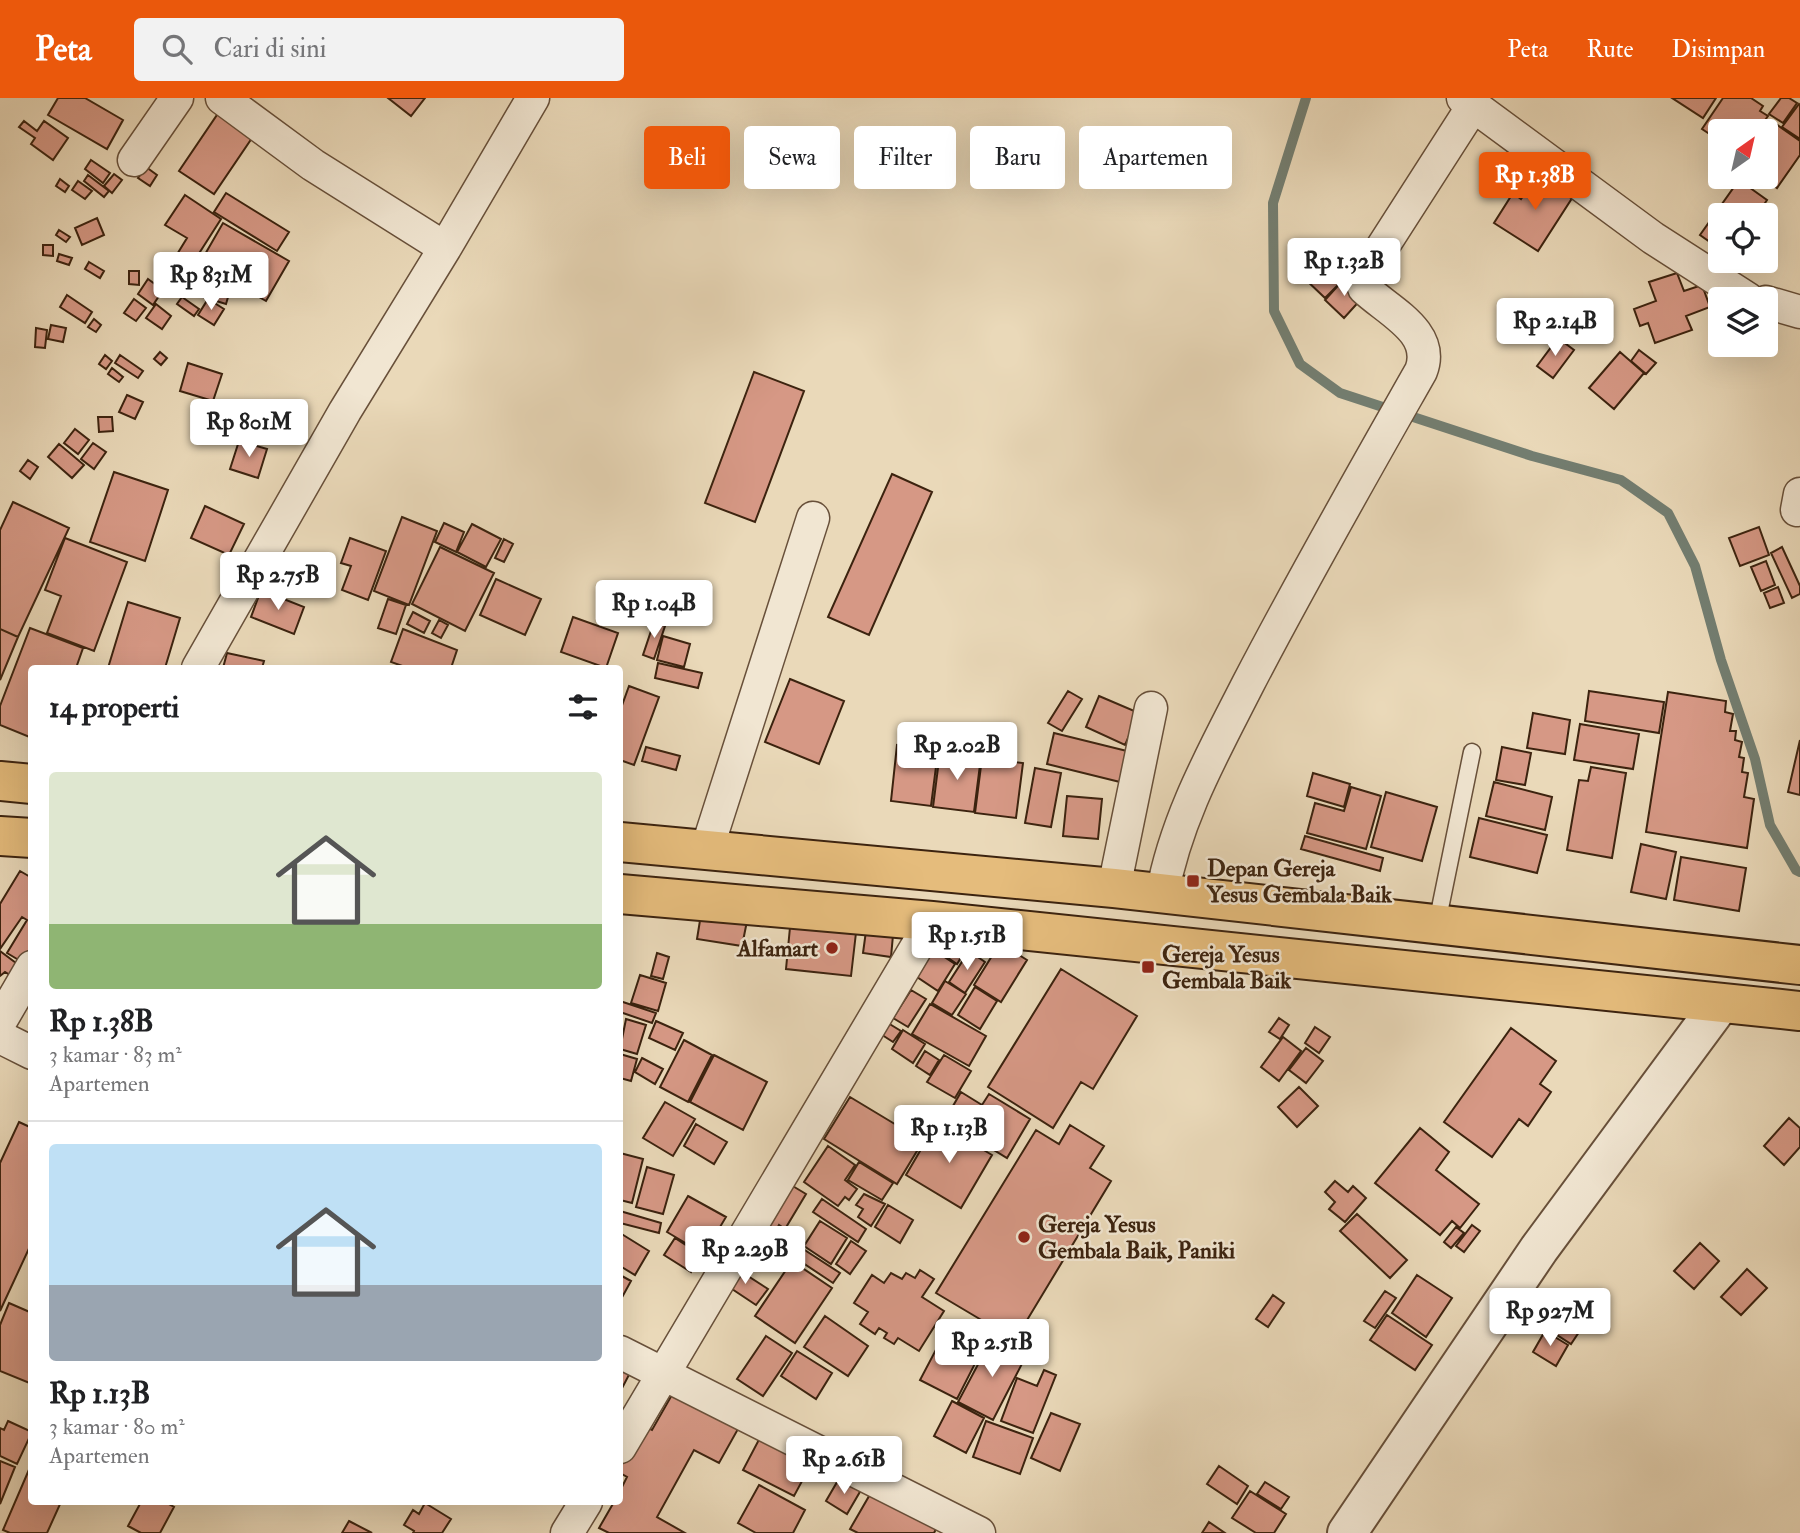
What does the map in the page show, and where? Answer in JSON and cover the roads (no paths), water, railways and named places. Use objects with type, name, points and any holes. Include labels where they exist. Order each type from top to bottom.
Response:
[{"type":"highway","points":[[0,781],[28,784]]},
{"type":"highway","points":[[0,836],[28,838]]},
{"type":"highway","points":[[623,842],[1114,888],[1800,965]]},
{"type":"highway","points":[[623,894],[932,921],[1800,1011]]},
{"type":"street","points":[[134,160],[177,98]]},
{"type":"street","points":[[222,98],[313,165],[445,248]]},
{"type":"street","points":[[200,665],[345,411],[533,98]]},
{"type":"street","points":[[1162,895],[1173,844],[1197,783],[1272,638],[1425,360],[1424,349],[1411,327],[1370,294],[1362,279],[1468,102],[1653,238],[1729,287]]},
{"type":"street","points":[[1778,306],[1800,312]]},
{"type":"street","points":[[706,852],[813,518]]},
{"type":"street","points":[[1114,888],[1150,708]]},
{"type":"street","points":[[623,1442],[796,1145],[932,921]]},
{"type":"street","points":[[0,1023],[28,974]]},
{"type":"street","points":[[1347,1533],[1539,1249],[1720,1004]]},
{"type":"street","points":[[0,1037],[28,1051]]},
{"type":"street","points":[[623,1354],[979,1533]]},
{"type":"street","points":[[572,1531],[585,1505]]},
{"type":"lane","points":[[1437,923],[1472,752]]},
{"type":"waterway","points":[[1306,98],[1273,203],[1274,311],[1300,364],[1340,393],[1532,456],[1621,480],[1668,513],[1695,566],[1721,660],[1755,759],[1770,825],[1796,870],[1800,872]]},
{"type":"place","name":"Depan Gereja Yesus Gembala Baik","points":[[1193,881]]},
{"type":"place","name":"Alfamart","points":[[832,948]]},
{"type":"place","name":"Gereja Yesus Gembala Baik","points":[[1148,967]]},
{"type":"place","name":"Gereja Yesus Gembala Baik, Paniki","points":[[1024,1237]]}]
